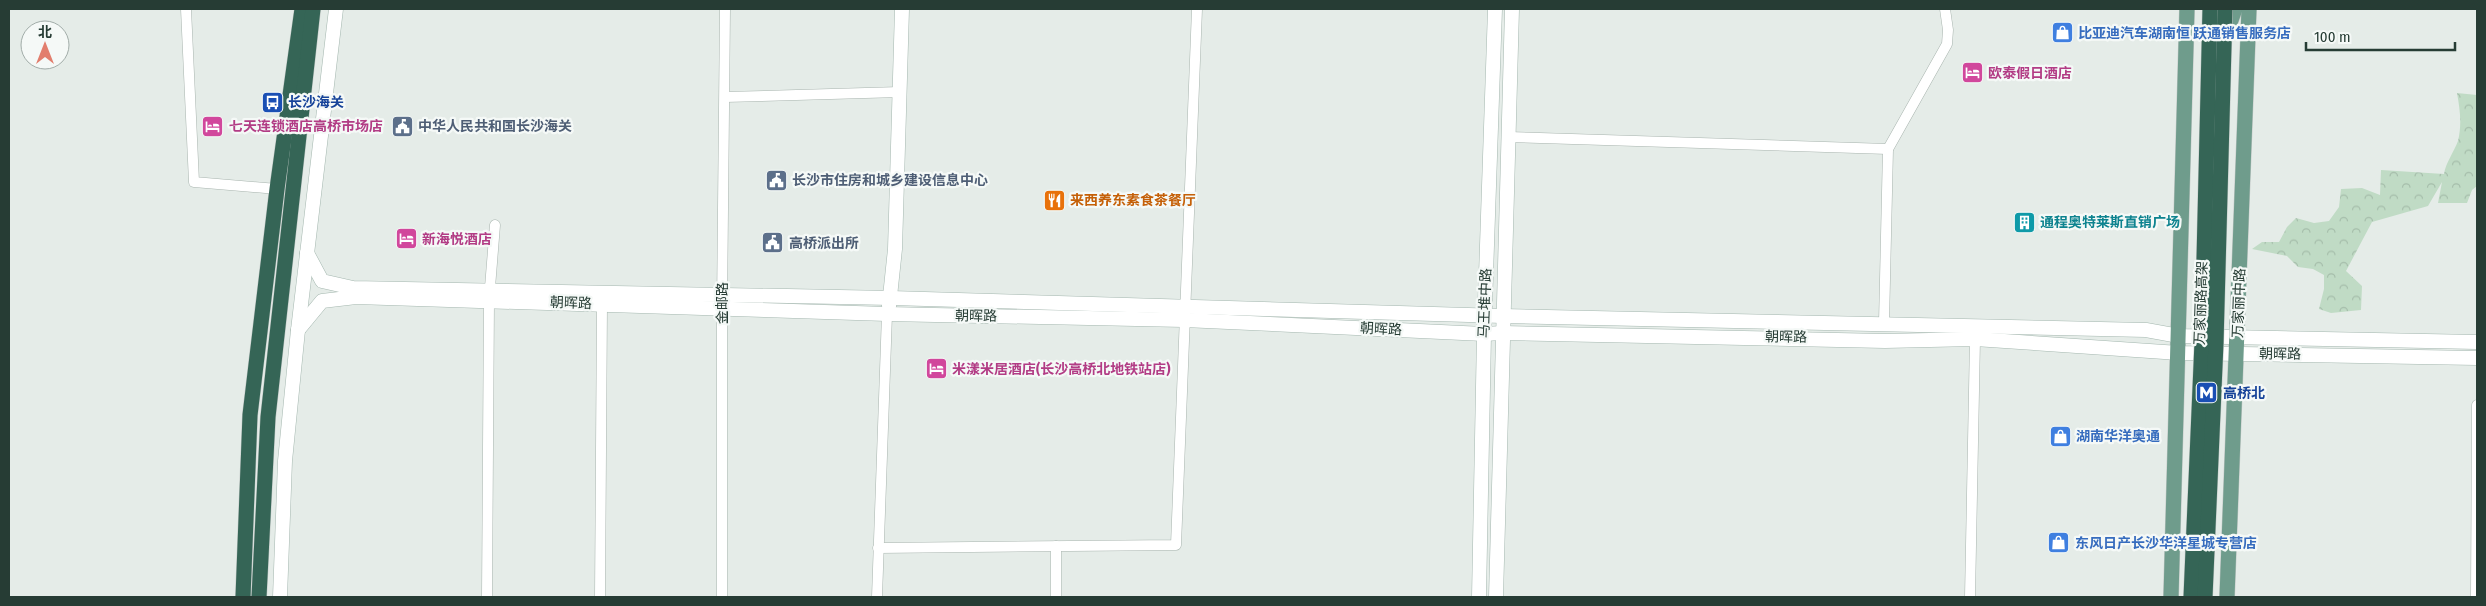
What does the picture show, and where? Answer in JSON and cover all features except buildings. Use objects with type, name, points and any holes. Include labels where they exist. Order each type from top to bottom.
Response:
[{"type":"highway","points":[[243,597],[250,415],[277,189],[302,9]]},
{"type":"highway","points":[[259,597],[268,417],[313,9]]},
{"type":"highway","name":"万家丽路高架","points":[[2191,597],[2202,342],[2210,9]]},
{"type":"highway","name":"万家丽路高架","points":[[2205,597],[2216,343],[2225,9]]},
{"type":"main road","points":[[2171,597],[2187,9]]},
{"type":"main road","points":[[2224,40],[2234,9]]},
{"type":"main road","name":"万家丽中路","points":[[2227,597],[2238,353],[2249,9]]},
{"type":"street","points":[[186,9],[194,182],[277,189]]},
{"type":"street","points":[[280,597],[285,461],[298,330],[336,9]]},
{"type":"street","name":"金邮路","points":[[722,597],[725,9]]},
{"type":"street","points":[[877,597],[887,314],[891,298],[895,249],[902,9]]},
{"type":"street","points":[[878,548],[1176,544],[1197,9]]},
{"type":"street","name":"马王堆中路","points":[[1479,597],[1484,314],[1495,9]]},
{"type":"street","name":"马王堆中路","points":[[1496,597],[1512,9]]},
{"type":"street","points":[[1884,323],[1888,149],[1947,44],[1948,30],[1945,9]]},
{"type":"street","points":[[725,97],[900,92]]},
{"type":"street","points":[[1508,137],[1888,149]]},
{"type":"street","points":[[487,597],[490,295],[495,226]]},
{"type":"street","name":"朝晖路","points":[[307,253],[322,281],[353,288],[722,303],[887,314],[1484,314],[1503,316],[2146,330],[2179,336],[2238,338],[2477,342]]},
{"type":"street","name":"朝晖路","points":[[298,330],[322,301],[356,297],[490,295],[602,304],[891,298],[1184,314],[1484,334],[1885,341],[1976,339],[2179,353],[2477,358]]},
{"type":"street","points":[[600,597],[602,304]]},
{"type":"street","points":[[1970,597],[1976,339]]},
{"type":"street","points":[[2477,342],[2477,350]]},
{"type":"street","points":[[2476,597],[2477,406]]},
{"type":"street","points":[[1056,546],[1056,597]]},
{"type":"green space","points":[[2457,93],[2477,95],[2477,186],[2472,190],[2467,203],[2438,203],[2442,182],[2428,206],[2372,222],[2346,271],[2362,286],[2361,310],[2331,313],[2319,309],[2324,289],[2324,275],[2313,269],[2298,267],[2287,256],[2252,249],[2262,242],[2279,242],[2287,227],[2296,218],[2314,223],[2329,221],[2339,207],[2341,189],[2362,188],[2380,195],[2381,170],[2444,174],[2446,165],[2458,141],[2460,129]]},
{"type":"place","name":"比亚迪汽车湖南恒 跃通销售服务店","points":[[2062,33]]},
{"type":"place","name":"欧泰假日酒店","points":[[1972,73]]},
{"type":"place","name":"长沙海关","points":[[272,102]]},
{"type":"place","name":"七天连锁酒店高桥市场店","points":[[213,126]]},
{"type":"place","name":"中华人民共和国长沙海关","points":[[402,126]]},
{"type":"place","name":"长沙市住房和城乡建设信息中心","points":[[776,180]]},
{"type":"place","name":"来西养东素食茶餐厅","points":[[1054,200]]},
{"type":"place","name":"通程奥特莱斯直销广场","points":[[2024,222]]},
{"type":"place","name":"新海悦酒店","points":[[406,239]]},
{"type":"place","name":"高桥派出所","points":[[773,243]]},
{"type":"place","name":"米漾米居酒店(长沙高桥北地铁站店)","points":[[936,369]]},
{"type":"place","name":"高桥北","points":[[2207,393]]},
{"type":"place","name":"湖南华洋奥通","points":[[2060,436]]},
{"type":"place","name":"东风日产长沙华洋星城专营店","points":[[2059,543]]}]
